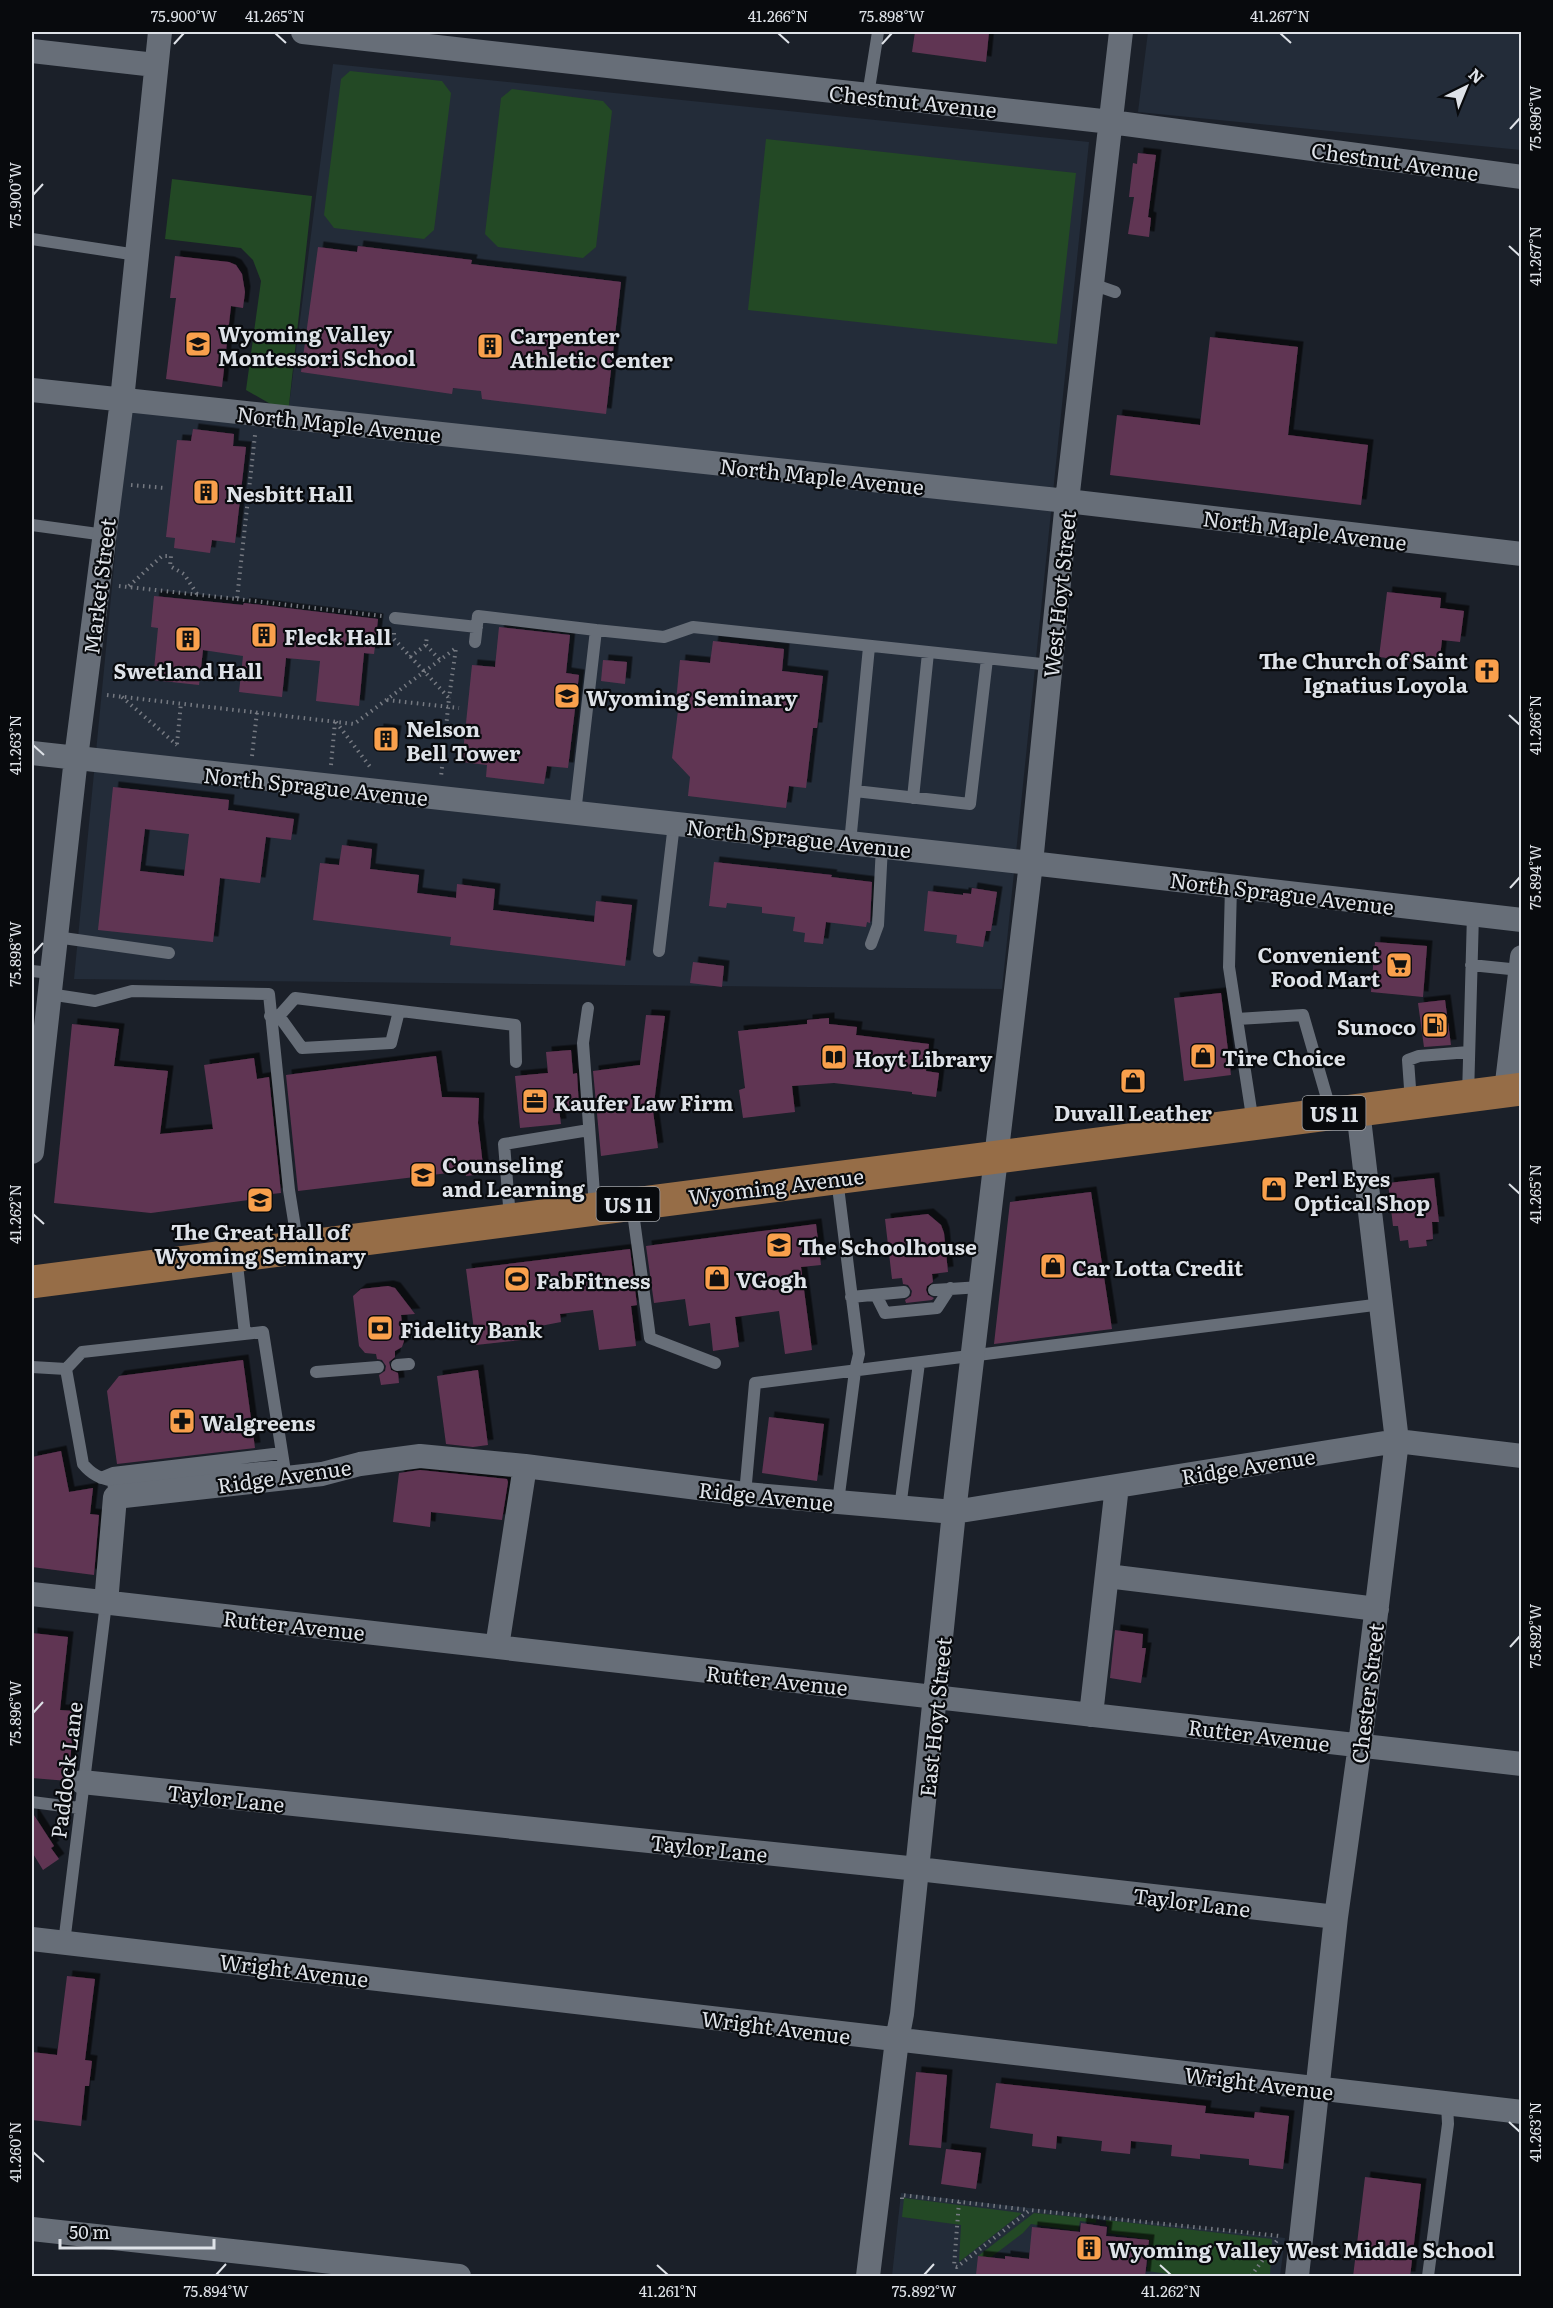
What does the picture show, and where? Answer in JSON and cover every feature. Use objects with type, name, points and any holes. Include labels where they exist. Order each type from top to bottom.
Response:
[{"type":"main road","name":"Wyoming Avenue","points":[[32,1282],[1514,1090]]},
{"type":"street","name":"Market Street","points":[[32,1144],[44,979],[56,936],[76,758],[122,400],[160,32]]},
{"type":"street","name":"Chestnut Avenue","points":[[303,32],[1111,122],[1521,177]]},
{"type":"street","name":"West Hoyt Street","points":[[996,1157],[1031,862],[1067,501],[1121,32]]},
{"type":"street","points":[[32,51],[155,64]]},
{"type":"street","name":"North Maple Avenue","points":[[32,390],[1067,501],[1521,554]]},
{"type":"street","name":"North Sprague Avenue","points":[[32,753],[1031,862],[1521,920]]},
{"type":"street","points":[[1514,1090],[1521,964]]},
{"type":"street","name":"Chester Street","points":[[1297,2277],[1336,1917],[1360,1745],[1397,1441],[1382,1304],[1344,1112]]},
{"type":"street","name":"East Hoyt Street","points":[[868,2277],[897,2040],[903,2014],[954,1512],[996,1157]]},
{"type":"street","name":"Ridge Avenue","points":[[114,1489],[285,1472],[322,1474],[360,1464],[420,1456],[525,1466],[745,1494],[954,1512],[1397,1441],[1521,1456]]},
{"type":"street","points":[[497,1647],[525,1466]]},
{"type":"street","points":[[1091,1714],[1117,1486]]},
{"type":"street","points":[[106,1603],[114,1489]]},
{"type":"street","points":[[1107,1576],[1377,1609]]},
{"type":"street","name":"Rutter Avenue","points":[[32,1594],[1521,1764]]},
{"type":"street","name":"Taylor Lane","points":[[82,1782],[918,1869],[1336,1917]]},
{"type":"street","name":"Wright Avenue","points":[[32,1939],[1521,2112]]},
{"type":"street","points":[[32,2229],[459,2277]]},
{"type":"lane","points":[[868,95],[878,32]]},
{"type":"lane","points":[[32,239],[136,255]]},
{"type":"lane","points":[[1092,284],[1115,292]]},
{"type":"lane","points":[[32,525],[105,535]]},
{"type":"lane","points":[[475,642],[478,616],[664,637],[693,627],[1051,665]]},
{"type":"lane","points":[[395,618],[477,627]]},
{"type":"lane","points":[[575,813],[596,630]]},
{"type":"lane","points":[[850,843],[869,646]]},
{"type":"lane","points":[[913,798],[928,653]]},
{"type":"lane","points":[[855,791],[970,804],[987,659]]},
{"type":"lane","points":[[659,951],[674,824]]},
{"type":"lane","points":[[871,944],[878,925],[882,846]]},
{"type":"lane","points":[[1231,886],[1229,967],[1253,1124]]},
{"type":"lane","points":[[1468,1096],[1473,914]]},
{"type":"lane","points":[[56,936],[169,953]]},
{"type":"lane","points":[[1472,965],[1521,964]]},
{"type":"lane","points":[[44,979],[95,1001],[132,991],[269,994],[275,1016],[289,1190],[298,1246]]},
{"type":"lane","points":[[275,1016],[295,998],[515,1025],[516,1062]]},
{"type":"lane","points":[[588,1008],[583,1043],[595,1208]]},
{"type":"lane","points":[[275,1016],[302,1048],[391,1043],[399,1011]]},
{"type":"lane","points":[[1237,1019],[1303,1015],[1344,1112]]},
{"type":"lane","points":[[1411,1104],[1408,1060],[1419,1056],[1469,1052]]},
{"type":"lane","points":[[510,1219],[504,1144],[589,1130]]},
{"type":"lane","points":[[837,1176],[859,1354],[838,1502]]},
{"type":"lane","points":[[632,1203],[650,1338],[715,1363]]},
{"type":"lane","points":[[236,1255],[245,1334]]},
{"type":"lane","points":[[934,1290],[981,1287]]},
{"type":"lane","points":[[876,1295],[885,1313],[937,1308],[950,1288]]},
{"type":"lane","points":[[851,1297],[904,1292]]},
{"type":"lane","points":[[745,1494],[755,1383],[1382,1304]]},
{"type":"lane","points":[[66,1369],[82,1352],[263,1332],[285,1472]]},
{"type":"lane","points":[[900,1508],[919,1363]]},
{"type":"lane","points":[[32,1367],[66,1369]]},
{"type":"lane","points":[[316,1372],[378,1367]]},
{"type":"lane","points":[[66,1369],[83,1464],[90,1473],[114,1489]]},
{"type":"lane","points":[[100,1478],[113,1473],[282,1453]]},
{"type":"lane","name":"Paddock Lane","points":[[64,1943],[82,1782],[106,1603]]},
{"type":"lane","points":[[32,1802],[79,1808]]},
{"type":"lane","points":[[1428,2277],[1448,2124],[1447,2104]]},
{"type":"path","points":[[237,598],[255,434]]},
{"type":"path","points":[[130,485],[165,489]]},
{"type":"path","points":[[128,587],[162,556],[171,556],[170,566],[184,574],[197,594]]},
{"type":"path","points":[[119,586],[395,618],[394,639],[449,698]]},
{"type":"path","points":[[428,621],[426,645],[440,660]]},
{"type":"path","points":[[410,657],[426,645]]},
{"type":"path","points":[[106,695],[354,724],[456,648],[440,782]]},
{"type":"path","points":[[122,696],[177,745]]},
{"type":"path","points":[[386,700],[459,708]]},
{"type":"path","points":[[176,752],[181,703]]},
{"type":"path","points":[[252,761],[257,712]]},
{"type":"path","points":[[331,770],[335,721]]},
{"type":"path","points":[[335,721],[376,775]]},
{"type":"path","points":[[902,2195],[1280,2236],[1251,2277]]},
{"type":"path","points":[[959,2202],[954,2266],[957,2267],[1030,2210]]},
{"type":"shaded area","points":[[1148,32],[1521,32],[1521,150],[1138,112]]},
{"type":"shaded area","name":"Wyoming Seminary","points":[[333,64],[1089,142],[1002,989],[74,979],[131,391],[288,413]]},
{"type":"shaded area","points":[[901,2193],[1285,2238],[1280,2276],[892,2276]]},
{"type":"green space","points":[[350,71],[442,81],[451,93],[434,230],[424,239],[334,228],[324,215],[341,79]]},
{"type":"green space","points":[[512,89],[603,101],[612,111],[596,247],[583,258],[498,247],[485,234],[501,98]]},
{"type":"green space","points":[[766,139],[1076,173],[1057,344],[748,310]]},
{"type":"green space","points":[[172,179],[312,196],[288,414],[246,390],[261,281],[253,260],[241,248],[165,239]]},
{"type":"green space","points":[[904,2198],[1022,2213],[959,2262],[961,2225],[902,2217]]},
{"type":"green space","points":[[1034,2213],[1096,2219],[1096,2223],[1080,2221],[1078,2231],[1031,2224],[1023,2233],[990,2258],[978,2256]]},
{"type":"green space","points":[[1106,2220],[1272,2239],[1270,2276],[1168,2276],[1168,2274],[1147,2271],[1150,2240],[1108,2233],[1109,2226],[1106,2225]]},
{"type":"building","points":[[915,32],[989,32],[986,62],[912,52]]},
{"type":"building","points":[[1138,153],[1156,155],[1148,217],[1151,218],[1149,237],[1128,234],[1134,197],[1129,197],[1133,163],[1137,164]]},
{"type":"building","name":"Carpenter Athletic Center","points":[[358,246],[472,260],[471,264],[621,282],[606,414],[482,399],[481,391],[453,388],[452,394],[301,372],[318,247],[357,252]]},
{"type":"building","name":"Wyoming Valley Montessori School","points":[[175,256],[229,262],[236,265],[242,274],[245,292],[243,308],[231,306],[222,387],[166,379],[176,298],[170,298]]},
{"type":"building","points":[[1210,337],[1298,347],[1288,435],[1368,445],[1361,505],[1110,475],[1117,415],[1200,425]]},
{"type":"building","name":"Nesbitt Hall","points":[[193,429],[234,434],[233,446],[246,447],[235,543],[212,540],[210,553],[174,548],[175,538],[166,537],[177,440],[191,441]]},
{"type":"building","points":[[1387,592],[1441,598],[1440,608],[1464,611],[1460,642],[1442,640],[1439,665],[1379,657]]},
{"type":"building","points":[[154,596],[243,605],[244,603],[378,619],[374,654],[364,653],[359,706],[316,701],[320,661],[286,658],[282,697],[239,692],[243,656],[203,650],[199,685],[153,680],[158,628],[151,627]]},
{"type":"building","points":[[499,627],[570,635],[566,673],[579,675],[568,768],[547,766],[544,784],[486,777],[487,765],[462,762],[472,665],[495,667]]},
{"type":"building","points":[[713,641],[784,649],[782,671],[823,676],[817,728],[813,728],[806,788],[789,786],[786,808],[688,796],[690,777],[672,758],[679,703],[676,702],[680,660],[710,663]]},
{"type":"building","points":[[603,660],[627,662],[625,684],[601,681]]},
{"type":"building","name":"Nelson Bell Tower","points":[[378,729],[396,731],[393,750],[376,748]]},
{"type":"building","points":[[113,787],[229,800],[228,810],[294,819],[291,840],[266,837],[260,883],[220,878],[213,942],[98,930]],"holes":[[[145,829],[189,834],[184,876],[140,871]]]},
{"type":"building","points":[[342,845],[372,849],[370,869],[419,875],[417,893],[456,898],[457,884],[495,889],[493,910],[594,922],[596,901],[632,905],[625,966],[450,945],[451,937],[313,920],[320,863],[339,865]]},
{"type":"building","points":[[714,862],[832,875],[831,877],[872,882],[870,923],[867,922],[866,927],[826,922],[823,944],[804,942],[805,933],[793,931],[795,917],[762,913],[762,907],[727,903],[726,908],[709,906]]},
{"type":"building","points":[[972,888],[997,892],[991,931],[986,931],[983,947],[956,943],[957,935],[924,931],[928,891],[963,895],[963,893],[971,894]]},
{"type":"building","name":"Convenient Food Mart","points":[[1375,942],[1427,946],[1423,997],[1371,992]]},
{"type":"building","points":[[693,962],[724,966],[722,987],[690,983]]},
{"type":"building","points":[[1221,993],[1231,1075],[1184,1081],[1174,998]]},
{"type":"building","name":"Sunoco","points":[[1445,1000],[1451,1045],[1424,1047],[1418,1003]]},
{"type":"building","points":[[646,1015],[665,1016],[653,1111],[658,1148],[601,1156],[593,1071],[640,1065]]},
{"type":"building","name":"Hoyt Library","points":[[829,1018],[829,1024],[857,1027],[856,1035],[929,1044],[926,1071],[939,1073],[936,1097],[834,1083],[792,1086],[795,1112],[743,1118],[739,1090],[745,1088],[738,1031],[807,1024],[807,1020]]},
{"type":"building","points":[[72,1024],[119,1029],[114,1066],[168,1071],[160,1134],[213,1129],[204,1065],[254,1058],[257,1079],[269,1077],[281,1193],[272,1194],[272,1197],[151,1213],[54,1203]]},
{"type":"building","points":[[571,1050],[573,1074],[577,1073],[579,1107],[559,1109],[561,1124],[520,1128],[515,1076],[548,1073],[546,1052]]},
{"type":"building","points":[[436,1056],[442,1097],[479,1098],[478,1123],[484,1174],[466,1176],[465,1171],[298,1191],[286,1075]]},
{"type":"building","points":[[1434,1178],[1439,1222],[1432,1222],[1433,1239],[1426,1240],[1427,1246],[1409,1248],[1408,1240],[1400,1241],[1398,1226],[1393,1226],[1388,1183]]},
{"type":"building","name":"Car Lotta Credit","points":[[1091,1192],[1112,1329],[994,1344],[1010,1202]]},
{"type":"building","points":[[928,1214],[941,1225],[944,1233],[948,1272],[932,1274],[933,1282],[927,1286],[926,1290],[928,1295],[934,1298],[932,1300],[906,1303],[905,1300],[911,1296],[912,1291],[908,1285],[903,1284],[902,1278],[892,1279],[885,1219]]},
{"type":"building","points":[[816,1224],[821,1265],[801,1267],[812,1350],[785,1354],[779,1311],[735,1317],[739,1347],[713,1351],[710,1323],[689,1326],[685,1299],[654,1303],[646,1246]]},
{"type":"building","points":[[630,1249],[637,1305],[631,1306],[636,1346],[599,1350],[593,1310],[560,1314],[561,1322],[530,1328],[532,1339],[476,1345],[466,1269]]},
{"type":"building","name":"Fidelity Bank","points":[[388,1286],[395,1288],[415,1314],[401,1315],[404,1341],[402,1347],[395,1351],[395,1357],[389,1362],[391,1370],[398,1373],[399,1383],[381,1385],[379,1375],[385,1371],[386,1366],[382,1360],[377,1359],[376,1354],[365,1353],[359,1346],[353,1296],[361,1289]]},
{"type":"building","name":"Walgreens","points":[[243,1360],[255,1448],[117,1464],[107,1391],[119,1376]]},
{"type":"building","points":[[478,1370],[488,1445],[473,1447],[446,1444],[437,1376]]},
{"type":"building","points":[[769,1417],[824,1424],[817,1481],[762,1473]]},
{"type":"building","points":[[61,1451],[69,1492],[93,1488],[90,1514],[99,1515],[94,1575],[32,1567],[32,1457]]},
{"type":"building","points":[[420,1470],[507,1479],[502,1520],[431,1512],[430,1527],[393,1522],[399,1473]]},
{"type":"building","points":[[1115,1630],[1143,1634],[1142,1648],[1146,1648],[1141,1683],[1110,1678]]},
{"type":"building","points":[[32,1633],[68,1637],[60,1710],[75,1711],[68,1781],[32,1778]]},
{"type":"building","points":[[32,1812],[54,1846],[51,1848],[59,1859],[43,1870],[32,1852]]},
{"type":"building","points":[[67,1976],[95,1979],[85,2060],[92,2061],[89,2086],[85,2086],[81,2126],[32,2120],[32,2052],[57,2055]]},
{"type":"building","points":[[916,2072],[947,2075],[941,2148],[909,2145]]},
{"type":"building","points":[[996,2083],[1206,2106],[1205,2113],[1254,2118],[1255,2112],[1289,2116],[1283,2169],[1249,2165],[1249,2159],[1200,2154],[1200,2159],[1171,2156],[1172,2145],[1131,2141],[1130,2154],[1101,2151],[1102,2141],[1057,2136],[1056,2149],[1032,2146],[1033,2134],[990,2128]]},
{"type":"building","points":[[946,2149],[981,2153],[976,2189],[941,2184]]},
{"type":"building","points":[[1365,2177],[1421,2184],[1410,2277],[1353,2277]]},
{"type":"building","name":"Wyoming Valley West Middle School","points":[[1081,2223],[1107,2227],[1106,2236],[1149,2240],[1145,2277],[976,2275],[978,2256],[1029,2259],[1032,2227],[1080,2232]]},
{"type":"place","name":"Wyoming Valley Montessori School","points":[[198,344]]},
{"type":"place","name":"Carpenter Athletic Center","points":[[490,346]]},
{"type":"place","name":"Nesbitt Hall","points":[[206,492]]},
{"type":"place","name":"Fleck Hall","points":[[264,635]]},
{"type":"place","name":"Swetland Hall","points":[[188,639]]},
{"type":"place","name":"The Church of Saint Ignatius Loyola","points":[[1487,671]]},
{"type":"place","name":"Wyoming Seminary","points":[[567,696]]},
{"type":"place","name":"Nelson Bell Tower","points":[[386,739]]},
{"type":"place","name":"Convenient Food Mart","points":[[1399,965]]},
{"type":"place","name":"Sunoco","points":[[1435,1025]]},
{"type":"place","name":"Tire Choice","points":[[1203,1056]]},
{"type":"place","name":"Hoyt Library","points":[[834,1057]]},
{"type":"place","name":"Duvall Leather","points":[[1133,1081]]},
{"type":"place","name":"Kaufer Law Firm","points":[[535,1101]]},
{"type":"place","name":"Counseling and Learning","points":[[423,1175]]},
{"type":"place","name":"Perl Eyes Optical Shop","points":[[1274,1189]]},
{"type":"place","name":"The Great Hall of Wyoming Seminary","points":[[260,1200]]},
{"type":"place","name":"The Schoolhouse","points":[[779,1245]]},
{"type":"place","name":"Car Lotta Credit","points":[[1053,1266]]},
{"type":"place","name":"VGogh","points":[[717,1278]]},
{"type":"place","name":"FabFitness","points":[[517,1279]]},
{"type":"place","name":"Fidelity Bank","points":[[380,1328]]},
{"type":"place","name":"Walgreens","points":[[182,1421]]},
{"type":"place","name":"Wyoming Valley West Middle School","points":[[1089,2248]]}]
